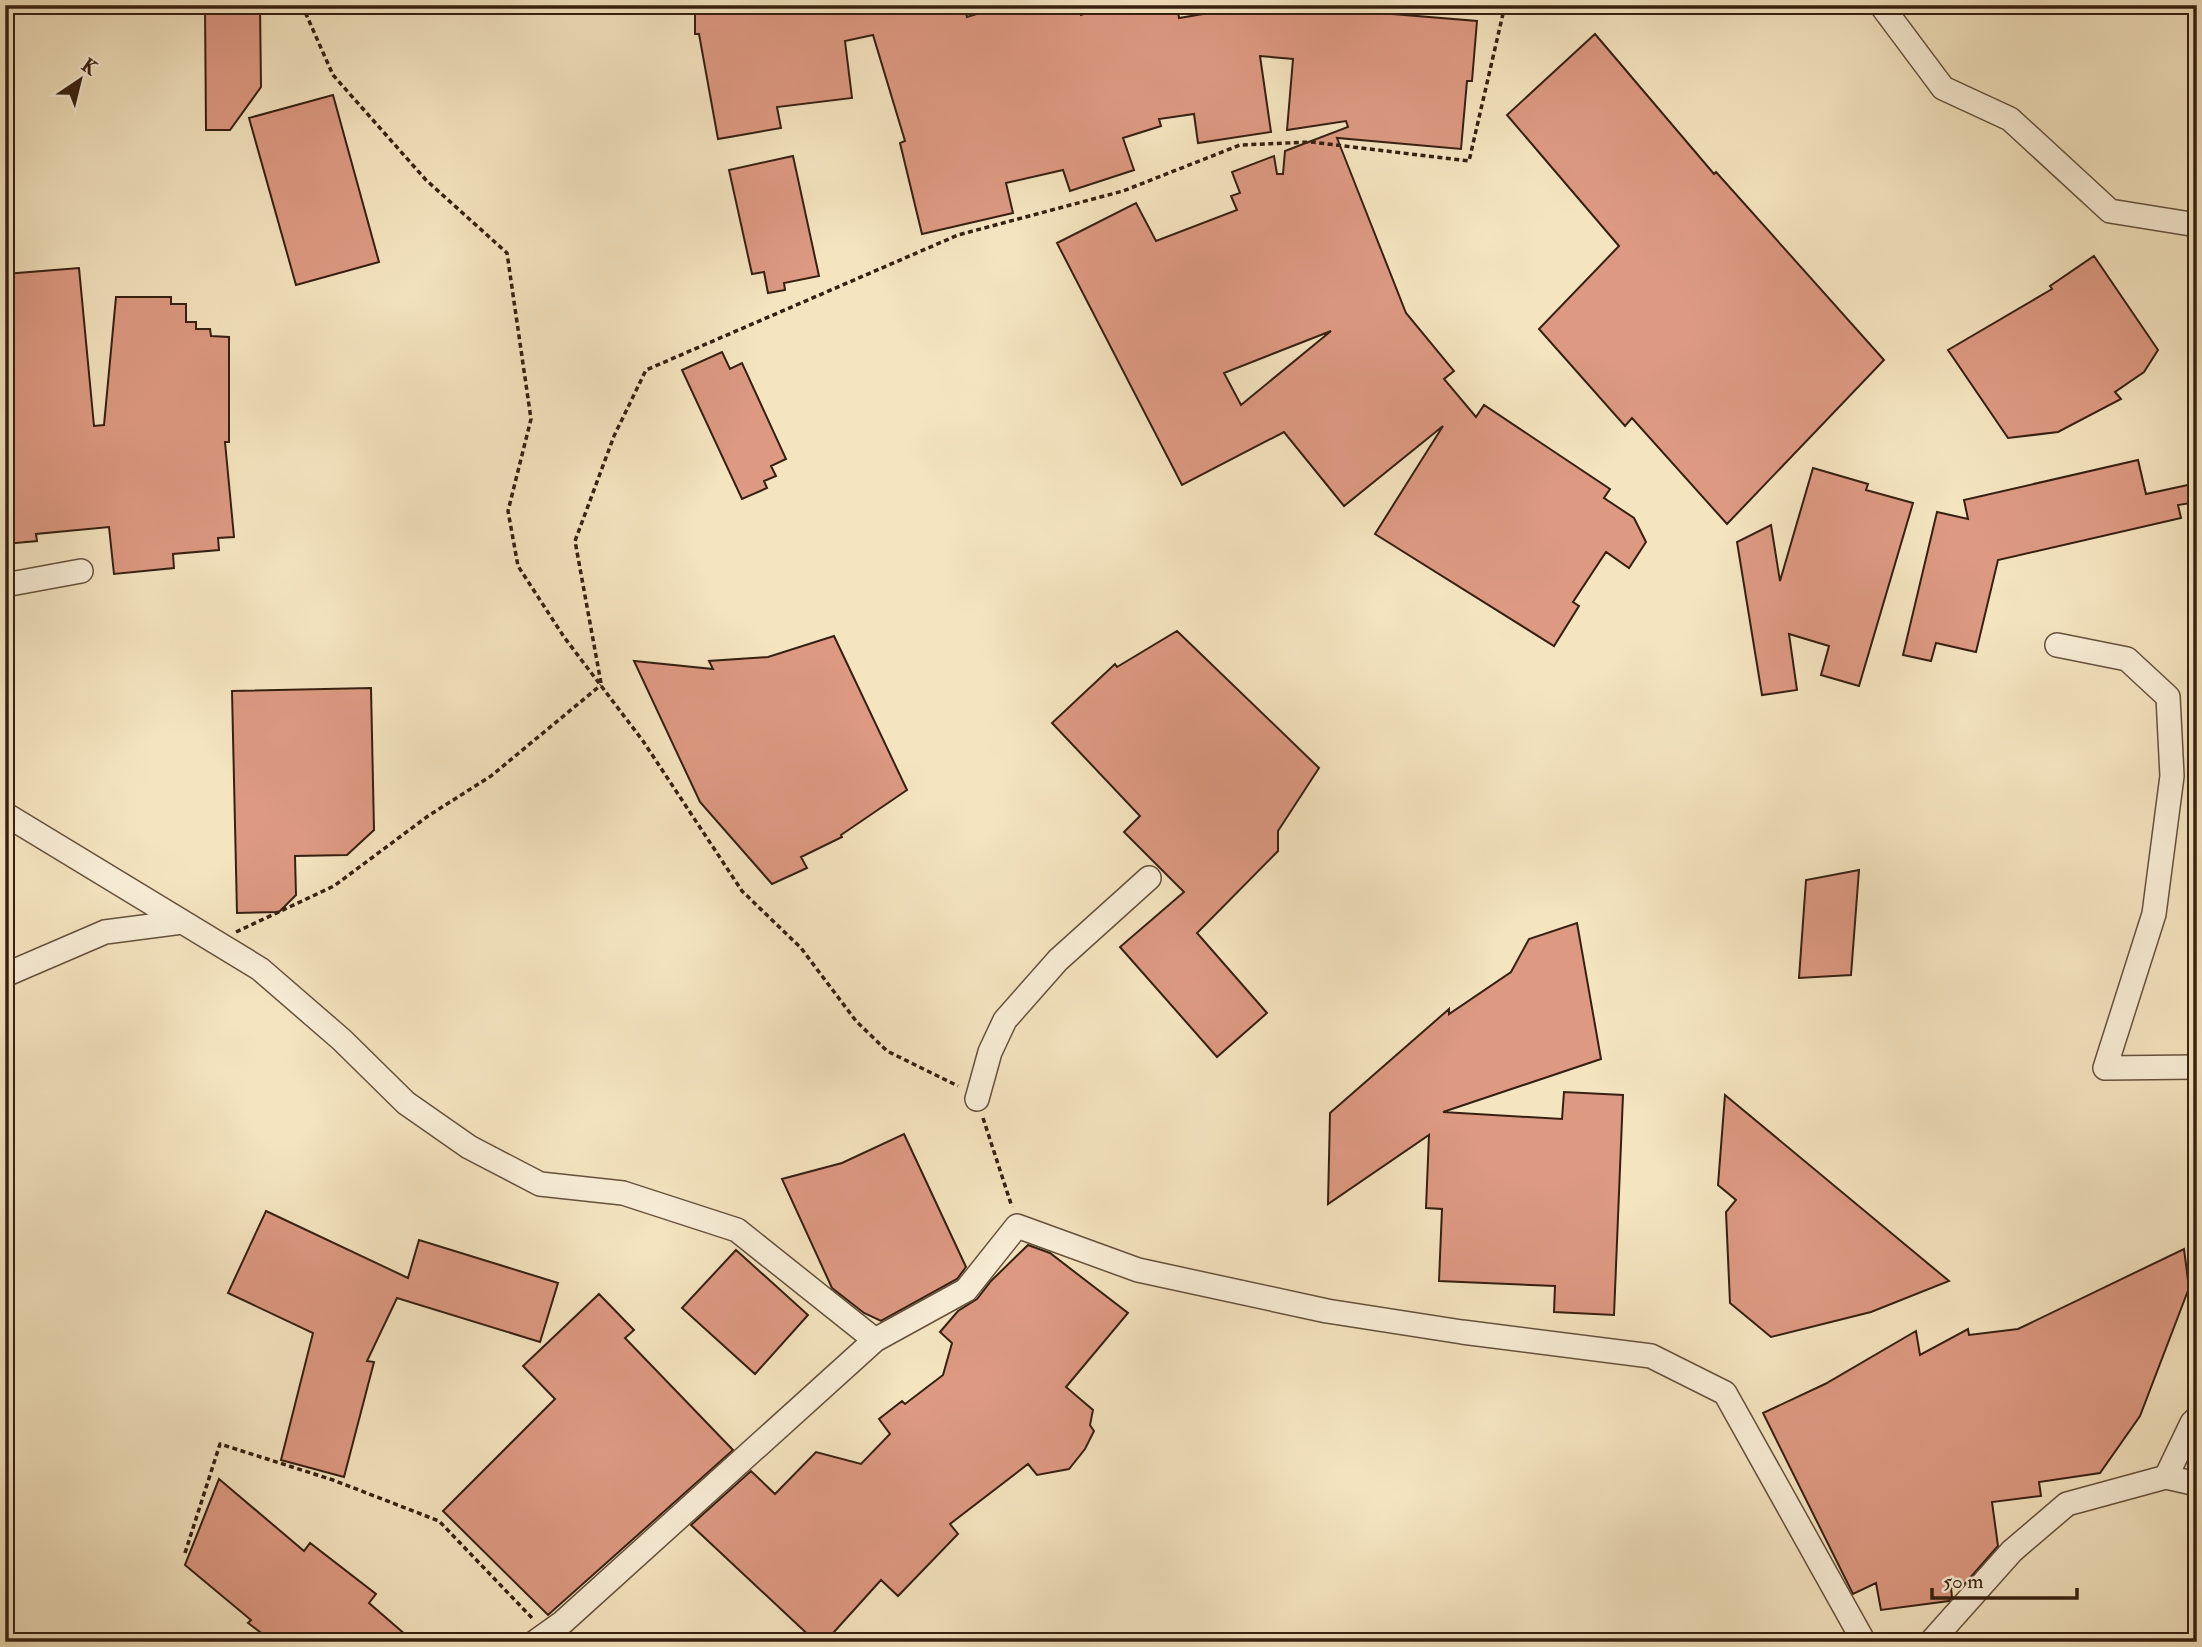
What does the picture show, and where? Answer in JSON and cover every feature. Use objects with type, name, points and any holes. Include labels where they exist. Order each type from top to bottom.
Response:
[{"type":"street","points":[[1881,5],[1943,88],[2010,119],[2110,211],[2197,225]]},
{"type":"street","points":[[5,585],[80,571]]},
{"type":"street","points":[[2057,645],[2127,659],[2168,697],[2172,776],[2154,914],[2105,1068],[2197,1067]]},
{"type":"street","points":[[5,814],[260,969],[342,1040],[406,1103],[469,1147],[540,1184],[623,1193],[737,1230],[875,1340]]},
{"type":"street","points":[[977,1099],[990,1052],[1005,1020],[1058,960],[1149,878]]},
{"type":"street","points":[[5,975],[105,932],[182,922]]},
{"type":"street","points":[[540,1638],[563,1622],[875,1340],[966,1290],[1017,1226],[1138,1270],[1327,1311],[1462,1332],[1651,1356],[1725,1393],[1864,1642]]},
{"type":"street","points":[[2166,1477],[2192,1423],[2197,1418]]},
{"type":"street","points":[[1931,1642],[2012,1551],[2067,1504],[2166,1477],[2197,1484]]},
{"type":"path","points":[[302,5],[333,75],[426,180],[507,254],[531,419],[508,511],[518,566],[564,637],[643,741],[742,891],[802,948],[856,1021],[887,1051],[952,1082],[977,1099],[1017,1226]]},
{"type":"path","points":[[601,685],[575,541],[614,436],[646,370],[958,235],[1123,191],[1240,145],[1311,142],[1469,161],[1505,5]]},
{"type":"path","points":[[215,942],[334,886],[428,816],[491,776],[601,685]]},
{"type":"path","points":[[185,1553],[220,1444],[333,1480],[439,1521],[540,1638]]},
{"type":"building","points":[[205,5],[260,5],[261,87],[230,130],[206,130]]},
{"type":"building","points":[[695,5],[964,5],[967,17],[1006,5],[1079,5],[1081,15],[1110,5],[1177,5],[1179,18],[1257,5],[1320,5],[1320,8],[1477,21],[1472,81],[1467,81],[1461,149],[1337,138],[1406,313],[1454,371],[1444,379],[1476,417],[1484,405],[1610,489],[1604,498],[1634,518],[1646,542],[1629,568],[1606,552],[1573,602],[1579,606],[1554,646],[1375,534],[1443,426],[1344,506],[1284,432],[1182,485],[1057,243],[1136,203],[1156,241],[1237,210],[1231,196],[1240,193],[1232,172],[1274,156],[1277,174],[1283,174],[1285,151],[1348,127],[1346,121],[1287,130],[1293,59],[1260,56],[1271,132],[1198,143],[1194,114],[1159,119],[1161,126],[1123,138],[1134,170],[1070,191],[1063,170],[1006,183],[1013,213],[922,234],[900,143],[905,141],[873,35],[845,41],[852,98],[777,107],[781,128],[718,139],[699,34],[695,34]],"holes":[[[1331,331],[1241,405],[1224,373]]]},
{"type":"building","points":[[1595,34],[1714,174],[1716,172],[1884,360],[1727,524],[1632,418],[1625,426],[1539,329],[1619,246],[1507,115]]},
{"type":"building","points":[[333,95],[379,262],[296,285],[249,118]]},
{"type":"building","points":[[793,156],[819,276],[784,283],[785,290],[768,293],[764,272],[752,274],[729,170]]},
{"type":"building","points":[[2094,256],[2158,350],[2144,372],[2115,392],[2121,399],[2058,432],[2008,438],[1948,350],[2052,289],[2050,286]]},
{"type":"building","points":[[79,268],[94,426],[104,425],[116,297],[171,297],[171,304],[186,304],[186,322],[196,322],[196,329],[210,329],[211,336],[229,337],[229,442],[225,442],[234,537],[218,538],[219,550],[173,554],[174,568],[114,574],[109,527],[36,534],[37,541],[5,544],[5,274]]},
{"type":"building","points":[[722,352],[730,369],[742,363],[786,459],[771,466],[776,476],[764,481],[767,488],[742,499],[682,370]]},
{"type":"building","points":[[2138,460],[2146,494],[2197,483],[2197,502],[2178,505],[2181,518],[1998,560],[1976,652],[1936,643],[1931,661],[1903,655],[1937,512],[1968,519],[1964,500]]},
{"type":"building","points":[[1813,468],[1868,484],[1866,490],[1913,503],[1859,686],[1821,675],[1829,646],[1789,634],[1797,690],[1762,695],[1737,542],[1771,525],[1780,581]]},
{"type":"building","points":[[1177,631],[1319,768],[1278,831],[1278,851],[1197,933],[1267,1013],[1217,1057],[1120,947],[1184,892],[1124,832],[1140,816],[1052,723],[1115,664],[1117,667]]},
{"type":"building","points":[[834,636],[907,790],[841,835],[842,837],[801,857],[807,868],[772,884],[700,802],[634,661],[713,669],[709,661],[768,657]]},
{"type":"building","points":[[371,688],[374,830],[347,855],[295,856],[296,895],[279,912],[237,913],[232,691]]},
{"type":"building","points":[[1859,870],[1851,975],[1799,978],[1806,880]]},
{"type":"building","points":[[1577,923],[1601,1059],[1443,1112],[1562,1119],[1564,1092],[1623,1095],[1614,1315],[1554,1312],[1555,1286],[1439,1281],[1442,1209],[1426,1208],[1429,1135],[1328,1204],[1330,1113],[1449,1009],[1449,1014],[1511,972],[1529,939]]},
{"type":"building","points":[[1725,1095],[1949,1281],[1871,1312],[1771,1337],[1730,1303],[1726,1212],[1736,1200],[1718,1185]]},
{"type":"building","points":[[904,1134],[966,1267],[957,1279],[881,1321],[864,1313],[832,1288],[782,1179],[842,1163]]},
{"type":"building","points":[[266,1211],[408,1278],[419,1240],[558,1283],[540,1342],[397,1298],[367,1361],[374,1362],[344,1477],[281,1460],[313,1333],[228,1293]]},
{"type":"building","points":[[1028,1245],[1050,1253],[1128,1313],[1066,1387],[1093,1410],[1090,1425],[1094,1431],[1085,1449],[1069,1469],[1037,1475],[1028,1464],[950,1524],[958,1534],[898,1596],[881,1580],[825,1642],[816,1642],[691,1525],[751,1471],[775,1494],[816,1452],[861,1464],[890,1434],[879,1419],[902,1401],[905,1404],[943,1375],[952,1343],[940,1332],[958,1311],[977,1299],[991,1281]]},
{"type":"building","points":[[2184,1249],[2189,1288],[2140,1416],[2100,1473],[2039,1482],[2041,1496],[1992,1502],[1998,1546],[1962,1587],[1951,1588],[1952,1597],[1949,1601],[1881,1610],[1876,1583],[1853,1594],[1763,1413],[1825,1384],[1916,1331],[1920,1355],[1968,1329],[1969,1335],[2018,1329]]},
{"type":"building","points":[[736,1250],[808,1315],[755,1374],[682,1308]]},
{"type":"building","points":[[599,1294],[634,1330],[625,1338],[733,1450],[548,1615],[443,1511],[555,1399],[523,1366]]},
{"type":"building","points":[[219,1479],[304,1551],[310,1543],[376,1594],[369,1603],[414,1642],[273,1642],[248,1623],[251,1620],[185,1565]]}]
